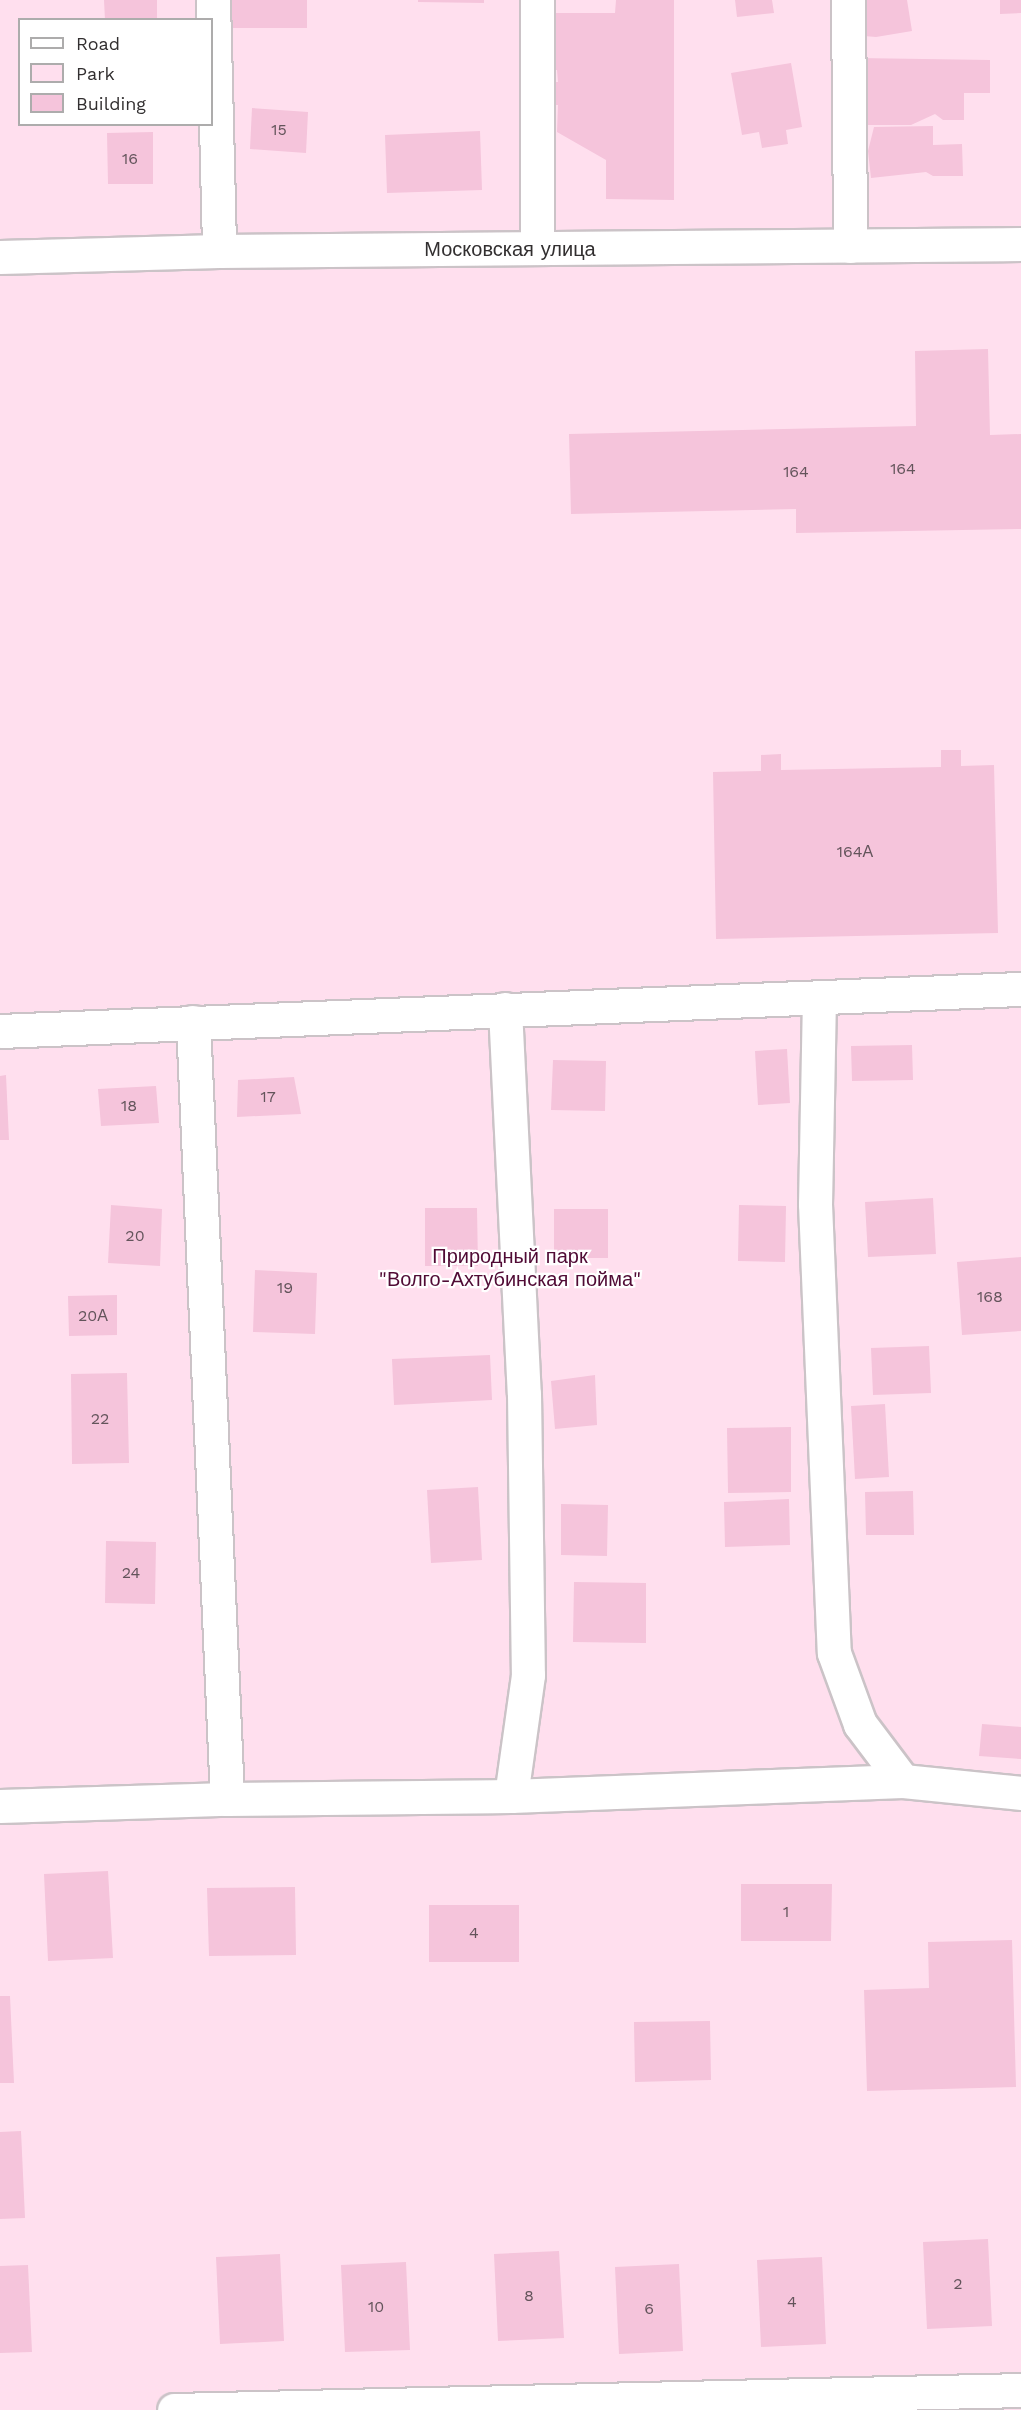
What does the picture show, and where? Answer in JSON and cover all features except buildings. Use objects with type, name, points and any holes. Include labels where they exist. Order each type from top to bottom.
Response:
[{"type":"street","points":[[213,0],[219,251]]},
{"type":"street","points":[[537,0],[537,248]]},
{"type":"street","points":[[848,0],[850,246]]},
{"type":"street","name":"Московская улица","points":[[0,257],[219,251],[1021,244]]},
{"type":"street","points":[[0,1031],[1021,989]]},
{"type":"street","points":[[819,997],[815,1204],[834,1653],[860,1724],[903,1781]]},
{"type":"street","points":[[505,1009],[524,1394],[528,1675],[511,1796]]},
{"type":"street","points":[[193,1022],[227,1799]]},
{"type":"street","points":[[0,1806],[227,1799],[511,1796],[903,1781],[1021,1793]]},
{"type":"street","points":[[174,2410],[1021,2390]]},
{"type":"green space","name":"Природный парк \"Волго-Ахтубинская пойма\"","points":[[0,0],[1021,0],[1021,2410],[0,2410]]}]
